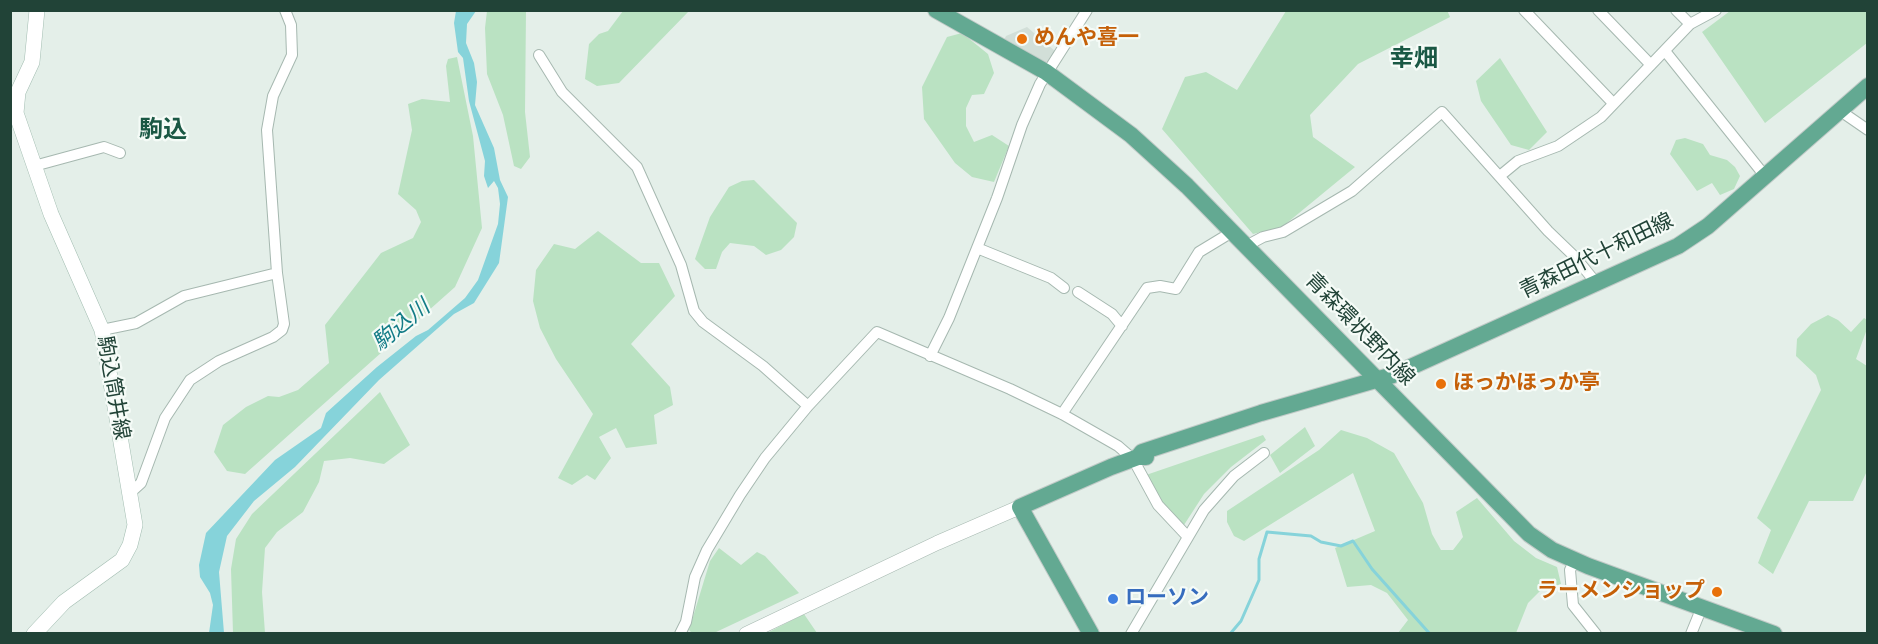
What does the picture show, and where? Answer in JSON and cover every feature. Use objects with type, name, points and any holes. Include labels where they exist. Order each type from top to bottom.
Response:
[{"type":"main road","name":"駒込筒井線","points":[[34,633],[64,602],[123,560],[135,525],[102,330],[51,214],[19,124],[15,102],[32,62],[37,10]]},
{"type":"main road","name":"青森環状野内線","points":[[936,10],[1046,72],[1131,135],[1233,232],[1529,534],[1552,550],[1575,560],[1774,633]]},
{"type":"main road","name":"青森田代十和田線","points":[[1020,507],[1135,458],[1142,452],[1335,390],[1342,392],[1377,381],[1597,284],[1677,246],[1708,226],[1868,86]]},
{"type":"main road","points":[[1020,507],[1091,633]]},
{"type":"street","points":[[131,492],[141,483],[165,418],[190,380],[219,361],[273,337],[282,330],[284,324],[277,273],[267,130],[273,96],[292,55],[291,25],[285,10]]},
{"type":"street","points":[[930,356],[949,318],[1022,125],[1046,72],[1087,10]]},
{"type":"street","points":[[1524,10],[1613,103]]},
{"type":"street","points":[[1598,10],[1651,65]]},
{"type":"street","points":[[1676,10],[1690,24]]},
{"type":"street","points":[[1501,176],[1518,161],[1558,146],[1601,117],[1690,24],[1716,10]]},
{"type":"street","points":[[1665,51],[1766,176]]},
{"type":"street","points":[[539,55],[562,92],[637,167],[681,265],[694,311],[703,322],[763,366],[808,406]]},
{"type":"street","points":[[1839,110],[1868,130]]},
{"type":"street","points":[[1246,246],[1263,237],[1283,232],[1352,191],[1442,112],[1597,284]]},
{"type":"street","points":[[34,166],[104,147],[120,153]]},
{"type":"street","points":[[1062,414],[1148,288],[1160,286],[1176,289],[1199,252],[1233,232]]},
{"type":"street","points":[[977,248],[1051,278],[1064,288]]},
{"type":"street","points":[[102,330],[136,323],[183,296],[277,273]]},
{"type":"street","points":[[1078,292],[1112,314],[1122,326]]},
{"type":"street","points":[[680,633],[686,622],[695,577],[707,550],[765,458],[808,406],[877,332],[1010,389],[1062,414],[1118,446],[1135,458],[1155,502],[1188,537]]},
{"type":"street","points":[[1131,633],[1188,537],[1219,492],[1264,453]]},
{"type":"street","points":[[746,633],[937,543],[1020,507]]},
{"type":"street","points":[[1575,560],[1570,570],[1574,605],[1596,633]]},
{"type":"street","points":[[1691,633],[1702,607]]},
{"type":"shaded area","points":[[1027,27],[1055,51],[1047,66],[1003,42],[1006,36]]},
{"type":"green space","points":[[1447,10],[1450,17],[1358,64],[1310,115],[1313,137],[1355,167],[1282,227],[1253,234],[1162,129],[1185,77],[1206,72],[1237,90],[1286,11]]},
{"type":"green space","points":[[487,11],[526,11],[525,112],[530,157],[521,169],[514,166],[503,115],[487,74],[485,28]]},
{"type":"green space","points":[[623,11],[689,11],[619,83],[597,86],[585,79],[589,44],[599,34],[608,31]]},
{"type":"green space","points":[[1730,11],[1867,11],[1867,43],[1765,123],[1702,32]]},
{"type":"green space","points":[[962,33],[988,54],[994,73],[984,94],[972,95],[966,108],[966,126],[974,142],[992,135],[1009,146],[994,182],[972,177],[955,163],[924,119],[922,87],[947,37]]},
{"type":"green space","points":[[457,57],[473,136],[482,228],[455,287],[245,474],[227,471],[214,452],[223,425],[246,407],[268,396],[279,397],[298,390],[329,363],[325,325],[381,253],[413,238],[421,222],[416,210],[398,194],[412,130],[408,104],[422,99],[450,102],[446,66],[448,59]]},
{"type":"green space","points":[[1500,58],[1547,132],[1529,150],[1511,145],[1481,101],[1476,81]]},
{"type":"green space","points":[[1685,138],[1703,144],[1710,155],[1727,160],[1735,167],[1740,176],[1734,189],[1720,195],[1712,183],[1697,191],[1670,154],[1676,140]]},
{"type":"green space","points":[[754,180],[797,223],[794,237],[781,250],[766,255],[754,246],[730,243],[722,252],[716,269],[705,269],[695,259],[710,217],[729,187],[742,181]]},
{"type":"green space","points":[[598,231],[641,263],[659,263],[675,296],[631,344],[670,387],[673,405],[654,415],[657,444],[626,448],[616,428],[599,437],[611,458],[595,480],[587,475],[572,485],[558,478],[593,414],[556,359],[540,328],[533,301],[536,270],[554,244],[575,249]]},
{"type":"green space","points":[[1828,315],[1838,320],[1851,332],[1864,318],[1867,320],[1867,329],[1856,359],[1867,366],[1867,471],[1853,501],[1809,501],[1773,574],[1758,563],[1771,530],[1757,518],[1821,390],[1816,375],[1796,356],[1797,339],[1811,324]]},
{"type":"green space","points":[[380,392],[410,445],[384,464],[350,458],[324,461],[319,482],[303,512],[277,532],[265,548],[262,592],[265,633],[233,633],[231,569],[236,539],[252,514]]},
{"type":"green space","points":[[1305,427],[1315,446],[1280,473],[1270,455]]},
{"type":"green space","points":[[1341,430],[1367,438],[1394,453],[1423,503],[1432,534],[1441,550],[1453,550],[1463,537],[1456,512],[1477,498],[1514,541],[1536,558],[1557,567],[1561,584],[1540,591],[1528,603],[1516,633],[1398,633],[1408,620],[1387,593],[1371,585],[1347,587],[1335,548],[1375,531],[1353,473],[1244,541],[1234,536],[1227,522],[1227,511],[1319,450]]},
{"type":"green space","points":[[1263,435],[1266,440],[1231,467],[1204,494],[1184,525],[1159,501],[1146,475]]},
{"type":"green space","points":[[719,548],[741,565],[757,552],[765,556],[799,593],[714,633],[692,633],[689,630],[710,561]]},
{"type":"green space","points":[[804,614],[817,633],[767,633]]},
{"type":"water","points":[[456,11],[476,11],[467,24],[466,43],[474,63],[477,82],[475,105],[494,148],[500,180],[508,197],[499,263],[474,303],[454,314],[379,380],[295,467],[254,501],[227,536],[219,572],[224,633],[209,633],[213,605],[210,593],[200,577],[199,565],[206,533],[275,460],[321,428],[326,413],[377,367],[416,336],[428,330],[465,298],[478,280],[498,224],[500,204],[498,188],[494,181],[488,188],[484,176],[485,161],[469,101],[463,58],[458,52],[454,23]]},
{"type":"waterway","points":[[1230,634],[1241,621],[1259,580],[1259,559],[1267,532],[1311,536],[1321,542],[1341,546],[1353,541],[1372,569],[1430,634]]},
{"type":"place","name":"めんや喜一","points":[[1022,39]]},
{"type":"place","name":"ほっかほっか亭","points":[[1441,384]]},
{"type":"place","name":"ラーメンショップ","points":[[1717,592]]},
{"type":"place","name":"ローソン","points":[[1113,599]]},
{"type":"district","name":"幸畑","points":[[1414,60]]},
{"type":"district","name":"駒込","points":[[163,131]]},
{"type":"water label","name":"駒込川","points":[[402,326]]}]
